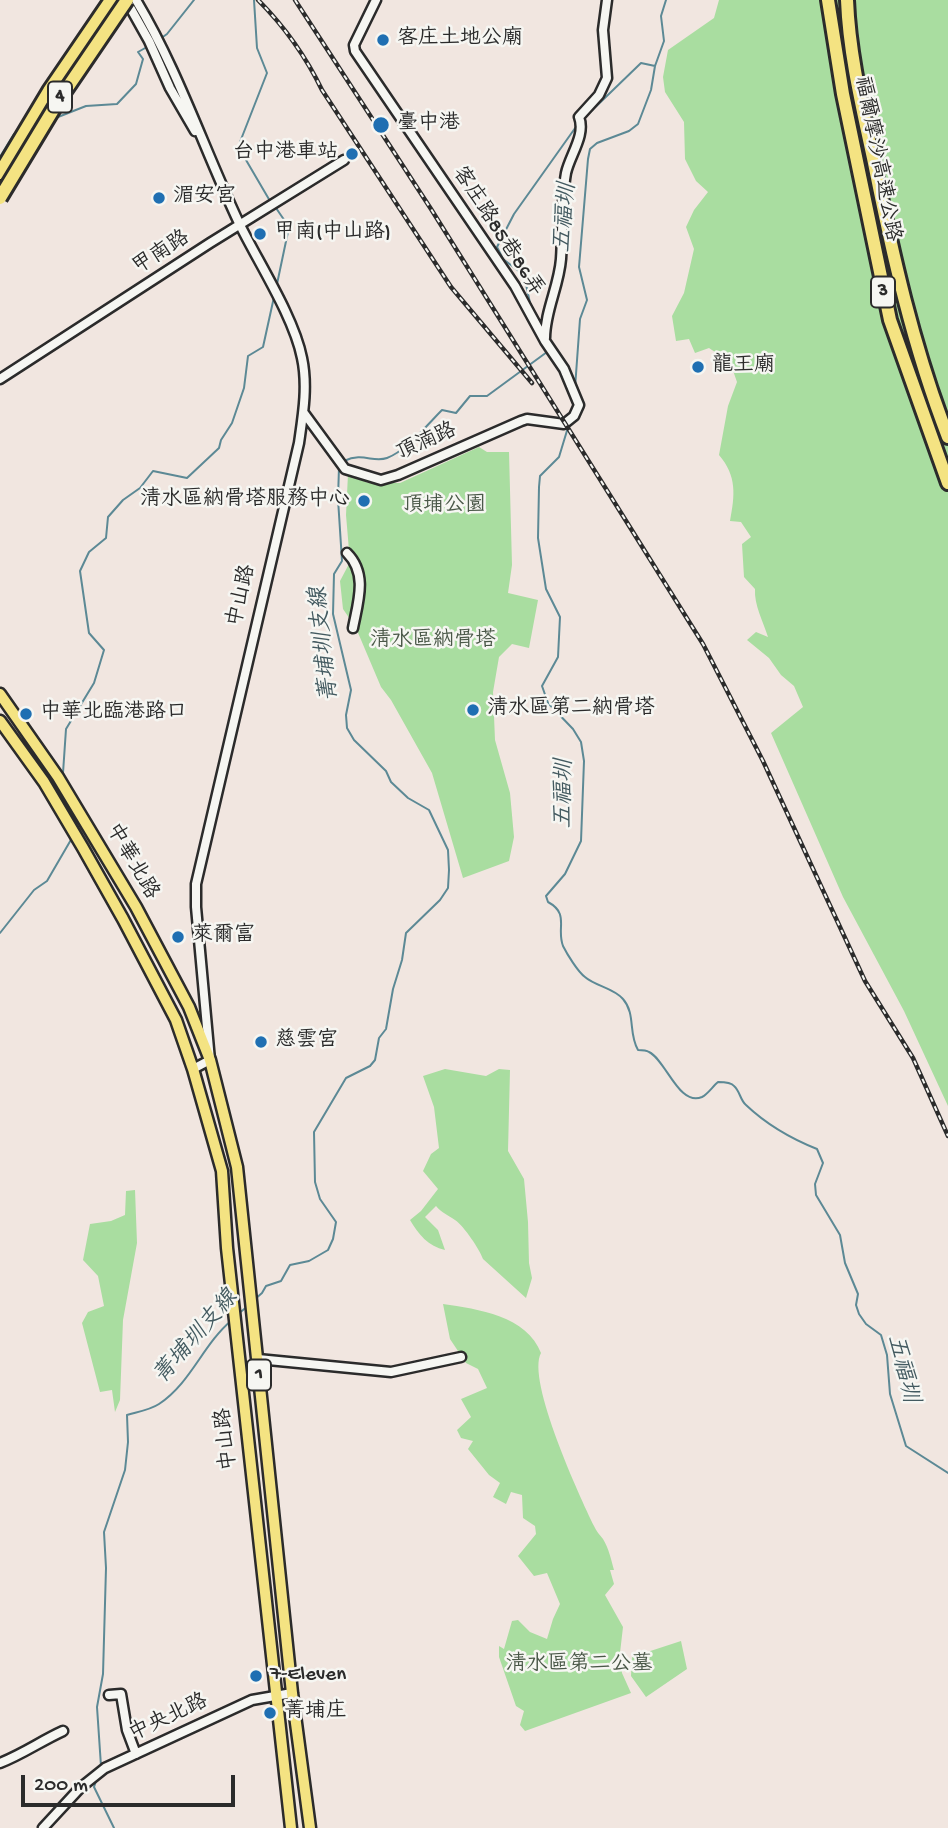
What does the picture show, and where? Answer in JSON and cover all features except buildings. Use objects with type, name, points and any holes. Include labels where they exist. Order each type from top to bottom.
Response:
[{"type":"highway","name":"4","points":[[0,173],[49,91],[111,0]]},
{"type":"highway","name":"4","points":[[0,198],[59,100],[126,0]]},
{"type":"highway","name":"福爾摩沙高速公路","points":[[828,0],[843,94],[890,320],[948,483]]},
{"type":"highway","name":"福爾摩沙高速公路","points":[[847,0],[859,93],[891,250],[911,326],[948,437]]},
{"type":"main road","name":"中華北路","points":[[0,694],[58,777],[136,907],[189,1007],[209,1060]]},
{"type":"main road","name":"中華北路","points":[[0,721],[44,782],[123,919],[176,1020],[193,1069]]},
{"type":"main road","name":"中山路","points":[[209,1060],[237,1167],[292,1693],[310,1828]]},
{"type":"main road","name":"中山路","points":[[193,1069],[222,1171],[227,1248],[291,1828]]},
{"type":"street","points":[[126,0],[149,41],[170,88],[210,158]]},
{"type":"street","points":[[135,0],[177,81],[210,158]]},
{"type":"street","name":"客庄路85巷86弄","points":[[376,0],[354,45],[355,51],[509,277],[545,341]]},
{"type":"street","points":[[545,341],[545,324],[556,290],[561,259],[562,200],[567,169],[581,132],[579,117],[599,95],[607,78],[603,30],[607,0]]},
{"type":"street","name":"中山路","points":[[209,1060],[196,884],[299,443],[306,384],[302,356],[290,325],[210,158]]},
{"type":"street","name":"甲南路","points":[[0,379],[344,160]]},
{"type":"street","name":"頂湳路","points":[[304,413],[345,469],[382,480],[527,419],[564,424],[574,416],[579,405],[564,369],[545,341]]},
{"type":"street","points":[[347,553],[354,560],[362,579],[353,628]]},
{"type":"street","points":[[193,1069],[209,1060]]},
{"type":"street","points":[[258,1359],[391,1372],[461,1357]]},
{"type":"street","name":"中央北路","points":[[43,1828],[92,1776],[105,1768],[252,1700],[292,1693]]},
{"type":"street","points":[[109,1695],[121,1694],[127,1730],[136,1754]]},
{"type":"street","points":[[0,1763],[20,1756],[39,1742],[63,1731]]},
{"type":"green space","points":[[719,0],[948,0],[948,1106],[904,1011],[843,897],[771,733],[803,707],[794,686],[781,675],[769,658],[747,640],[756,632],[768,637],[757,607],[755,589],[744,577],[742,544],[751,537],[741,522],[730,521],[733,503],[732,478],[719,455],[728,406],[737,382],[730,362],[709,348],[695,353],[689,339],[676,341],[672,316],[684,293],[694,249],[686,227],[694,210],[708,192],[696,181],[685,159],[684,122],[665,92],[663,77],[668,50],[714,18]]},
{"type":"green space","name":"清水區納骨塔","points":[[479,447],[487,452],[509,452],[512,565],[508,593],[538,600],[529,648],[512,644],[499,657],[493,692],[495,740],[510,793],[514,837],[509,861],[463,878],[432,773],[381,687],[356,628],[343,609],[340,581],[350,562],[346,515],[348,474],[368,483],[400,483]]},
{"type":"green space","points":[[445,1069],[486,1076],[499,1069],[510,1070],[508,1151],[524,1179],[532,1278],[526,1298],[483,1259],[459,1223],[436,1206],[425,1217],[438,1230],[445,1250],[424,1239],[410,1220],[421,1211],[438,1189],[423,1171],[431,1154],[439,1148],[434,1107],[423,1076]]},
{"type":"green space","points":[[135,1190],[137,1243],[123,1320],[120,1400],[115,1412],[112,1390],[100,1392],[82,1323],[88,1312],[104,1306],[98,1276],[83,1260],[90,1224],[111,1221],[125,1215],[126,1191]]},
{"type":"green space","name":"清水區第二公墓","points":[[443,1304],[500,1316],[525,1330],[534,1340],[541,1353],[538,1367],[547,1412],[567,1466],[595,1528],[607,1547],[614,1570],[610,1570],[614,1584],[605,1595],[623,1627],[620,1653],[622,1673],[631,1693],[525,1731],[520,1725],[524,1711],[516,1706],[499,1657],[499,1646],[504,1649],[512,1621],[518,1620],[530,1632],[547,1639],[560,1604],[547,1573],[534,1576],[518,1556],[536,1534],[535,1526],[523,1518],[522,1495],[511,1492],[506,1504],[493,1497],[500,1483],[489,1475],[468,1449],[473,1441],[461,1438],[457,1430],[471,1417],[461,1399],[487,1388],[478,1369],[466,1363],[450,1339]]},
{"type":"green space","points":[[681,1641],[687,1669],[646,1697],[631,1676],[632,1657]]},
{"type":"waterway","points":[[160,39],[194,0]]},
{"type":"waterway","points":[[254,0],[257,48],[267,73],[240,142],[246,160],[270,201]]},
{"type":"waterway","name":"五福圳","points":[[575,388],[580,319],[587,300],[579,267],[590,149],[638,124],[651,90],[655,66],[664,41],[661,16],[666,0]]},
{"type":"waterway","points":[[53,119],[86,106],[117,104],[136,84],[143,59],[138,52],[147,47]]},
{"type":"waterway","name":"菁埔圳支線","points":[[582,120],[641,63],[655,66]]},
{"type":"waterway","name":"菁埔圳支線","points":[[542,327],[530,303],[524,275],[503,259],[497,247],[514,214],[578,124]]},
{"type":"waterway","points":[[0,157],[14,134],[19,132]]},
{"type":"waterway","points":[[276,208],[289,227],[277,284]]},
{"type":"waterway","points":[[65,780],[63,773],[66,729],[94,683],[104,650],[89,633],[80,571],[89,552],[106,538],[108,517],[123,500],[140,488],[153,471],[187,478],[219,448],[232,423],[244,388],[248,356],[263,347],[274,297]]},
{"type":"waterway","name":"菁埔圳支線","points":[[344,461],[357,457],[382,459],[394,455],[442,410],[456,413],[470,396],[487,396],[547,352]]},
{"type":"waterway","name":"五福圳","points":[[569,424],[559,457],[540,476],[538,538],[546,589],[560,617],[558,657],[542,686],[548,703],[573,729],[581,742],[584,761],[581,841],[565,874],[546,896],[561,916],[563,946],[582,975],[623,999],[629,1011],[638,1050],[647,1051],[655,1057],[686,1095],[702,1097],[718,1082],[727,1082],[736,1088],[744,1103],[762,1118],[789,1136],[817,1149],[823,1163],[815,1184],[816,1195],[840,1235],[845,1263],[858,1294],[856,1305],[859,1314],[866,1324],[881,1335],[887,1355],[890,1394],[906,1446],[948,1473]]},
{"type":"waterway","name":"菁埔圳支線","points":[[254,1300],[266,1286],[281,1281],[290,1265],[309,1261],[328,1250],[336,1222],[320,1199],[315,1182],[314,1132],[346,1078],[370,1066],[375,1060],[379,1038],[386,1029],[406,933],[440,900],[448,888],[448,850],[429,810],[408,798],[391,782],[386,771],[354,740],[347,728],[346,715],[351,690],[333,614],[334,574],[342,561],[339,467]]},
{"type":"waterway","points":[[0,933],[34,890],[47,881],[72,838]]},
{"type":"waterway","name":"菁埔圳支線","points":[[238,1314],[248,1306]]},
{"type":"waterway","name":"菁埔圳支線","points":[[101,1766],[97,1707],[103,1674],[106,1568],[104,1532],[125,1470],[127,1415],[152,1408],[170,1395],[232,1320]]},
{"type":"waterway","name":"菁埔圳支線","points":[[96,1781],[94,1787],[114,1828]]},
{"type":"railway","points":[[258,0],[302,54],[322,90],[451,287],[532,383]]},
{"type":"railway","points":[[295,0],[431,209],[703,644],[763,761],[865,981],[913,1058],[948,1136]]},
{"type":"place","name":"客庄土地公廟","points":[[383,40]]},
{"type":"place","name":"臺中港","points":[[381,125]]},
{"type":"place","name":"台中港車站","points":[[352,154]]},
{"type":"place","name":"湄安宮","points":[[159,198]]},
{"type":"place","name":"甲南(中山路)","points":[[260,234]]},
{"type":"place","name":"龍王廟","points":[[698,367]]},
{"type":"place","name":"清水區納骨塔服務中心","points":[[364,501]]},
{"type":"place","name":"清水區第二納骨塔","points":[[473,710]]},
{"type":"place","name":"中華北臨港路口","points":[[26,714]]},
{"type":"place","name":"萊爾富","points":[[178,937]]},
{"type":"place","name":"慈雲宮","points":[[261,1042]]},
{"type":"place","name":"7-Eleven","points":[[256,1676]]},
{"type":"place","name":"菁埔庄","points":[[270,1713]]},
{"type":"park label","name":"頂埔公園","points":[[444,507]]}]
